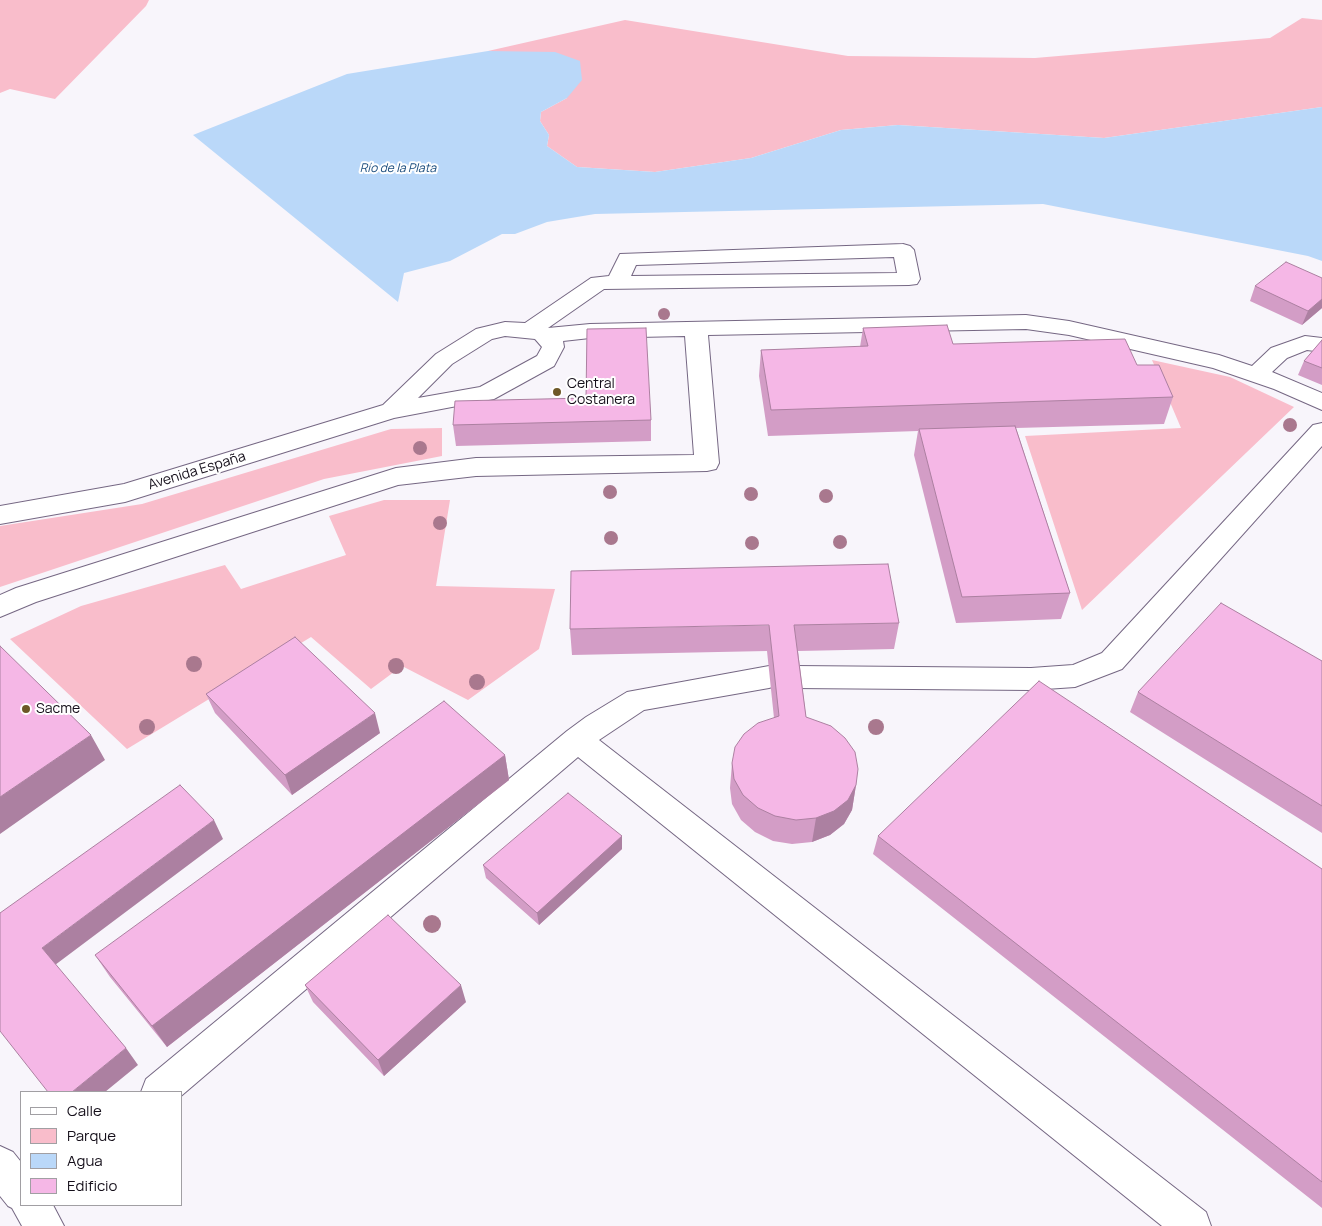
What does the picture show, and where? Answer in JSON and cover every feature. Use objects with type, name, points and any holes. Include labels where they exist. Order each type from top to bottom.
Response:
[{"type":"street","points":[[538,333],[600,283],[909,279],[903,250],[628,258],[617,282]]},
{"type":"street","points":[[538,333],[1026,322],[1069,328],[1219,362],[1322,402]]},
{"type":"street","name":"Avenida España","points":[[0,514],[125,493],[391,411],[495,391],[546,361],[553,347],[551,340],[538,333],[505,329],[484,334],[438,364],[391,411]]},
{"type":"street","points":[[0,608],[26,595],[396,477],[476,467],[708,463],[696,329]]},
{"type":"street","points":[[1256,375],[1279,353],[1305,344],[1322,345]]},
{"type":"street","points":[[160,1091],[596,725],[637,700],[782,677],[1032,679],[1075,676],[1112,661],[1322,431]]},
{"type":"street","points":[[578,740],[1192,1226]]},
{"type":"street","points":[[0,1165],[20,1192]]},
{"type":"street","points":[[31,1206],[45,1226]]},
{"type":"green space","points":[[0,0],[149,0],[146,6],[55,99],[10,89],[0,93]]},
{"type":"green space","points":[[1302,18],[1322,20],[1322,107],[1104,138],[898,125],[841,130],[751,158],[655,172],[577,167],[547,146],[549,135],[540,121],[541,112],[567,98],[488,51],[625,20],[848,56],[1035,58],[1270,38]]},
{"type":"green space","points":[[1152,360],[1230,377],[1294,407],[1082,610],[1025,436],[1181,428]]},
{"type":"green space","points":[[442,428],[442,456],[324,479],[0,587],[0,526],[142,504],[391,429]]},
{"type":"green space","points":[[384,500],[450,500],[436,586],[555,589],[539,649],[468,700],[402,666],[371,689],[311,637],[127,749],[10,639],[81,606],[225,565],[241,589],[346,555],[329,516]]},
{"type":"water","name":"Río de la Plata","points":[[488,51],[555,52],[580,61],[582,80],[567,98],[541,112],[540,121],[549,135],[547,146],[577,167],[655,172],[751,158],[841,130],[898,125],[1104,138],[1322,107],[1322,261],[1308,256],[1043,204],[595,214],[547,222],[515,234],[502,234],[450,261],[404,273],[398,302],[193,135],[347,74]]},
{"type":"building","points":[[1286,262],[1322,278],[1322,299],[1308,311],[1255,286]]},
{"type":"building","points":[[947,325],[953,344],[1125,339],[1137,365],[1159,365],[1173,397],[771,410],[761,350],[868,346],[863,328]]},
{"type":"building","points":[[646,328],[651,420],[453,425],[455,401],[586,398],[587,329]]},
{"type":"building","points":[[1322,340],[1322,368],[1304,361]]},
{"type":"building","points":[[1015,426],[1070,593],[962,597],[919,429]]},
{"type":"building","points":[[888,564],[899,623],[794,625],[806,717],[831,726],[845,738],[855,752],[858,769],[856,785],[848,800],[834,811],[816,818],[796,820],[775,816],[758,808],[743,795],[734,779],[732,763],[735,747],[744,734],[758,723],[779,716],[769,625],[570,629],[571,571]]},
{"type":"building","points":[[1221,603],[1322,661],[1322,806],[1138,692]]},
{"type":"building","points":[[295,637],[375,713],[285,775],[206,694]]},
{"type":"building","name":"Sacme","points":[[0,646],[91,735],[0,797]]},
{"type":"building","points":[[1039,681],[1322,869],[1322,1182],[878,836]]},
{"type":"building","points":[[444,701],[505,755],[152,1026],[95,955]]},
{"type":"building","points":[[180,785],[214,820],[42,948],[126,1048],[73,1091],[47,1091],[0,1031],[0,913]]},
{"type":"building","points":[[568,793],[622,836],[537,913],[483,865]]},
{"type":"building","points":[[388,915],[461,985],[378,1060],[305,985]]},
{"type":"place","name":"Central Costanera","points":[[557,392]]},
{"type":"place","name":"Sacme","points":[[26,709]]}]
